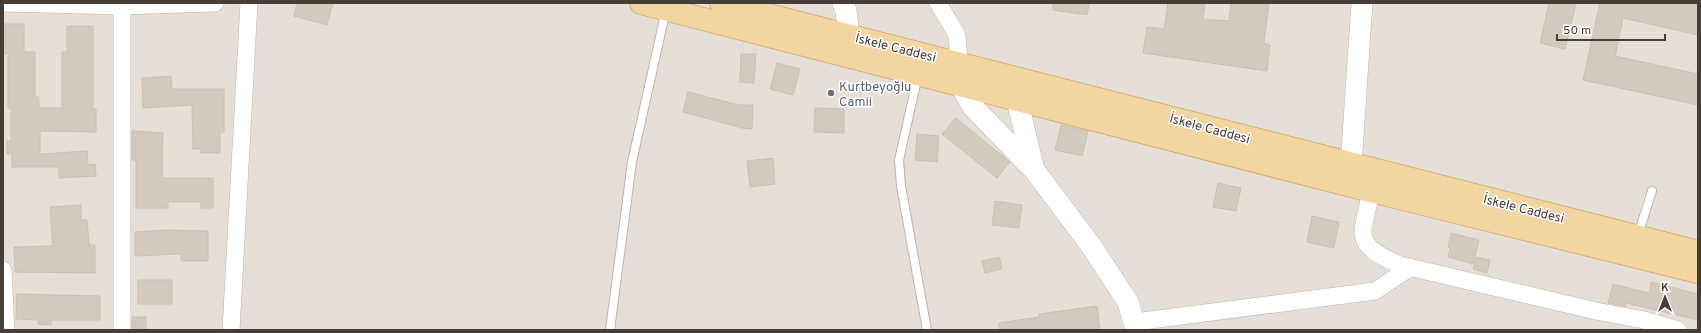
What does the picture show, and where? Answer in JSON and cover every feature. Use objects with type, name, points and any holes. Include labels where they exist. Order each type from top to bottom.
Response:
[{"type":"main road","points":[[641,3],[1350,186],[1636,246],[1698,272]]},
{"type":"main road","name":"İskele Caddesi","points":[[721,3],[1351,164],[1636,246],[1698,252]]},
{"type":"street","points":[[3,3],[122,6],[215,3]]},
{"type":"street","points":[[231,330],[249,3]]},
{"type":"street","points":[[843,3],[846,11],[849,35]]},
{"type":"street","points":[[938,3],[957,35],[959,63]]},
{"type":"street","points":[[1350,186],[1362,3]]},
{"type":"street","points":[[122,6],[122,330]]},
{"type":"street","points":[[961,86],[973,107],[1035,171],[1092,247],[1128,302],[1136,326],[1375,291],[1411,267]]},
{"type":"street","points":[[1018,100],[1035,171]]},
{"type":"street","points":[[1371,191],[1363,234],[1369,247],[1383,257],[1411,267],[1596,311],[1644,320],[1678,330]]},
{"type":"street","points":[[3,270],[6,330]]},
{"type":"lane","points":[[610,330],[632,162],[666,9]]},
{"type":"lane","points":[[918,74],[899,160],[901,186],[927,330]]},
{"type":"lane","points":[[1636,246],[1652,191]]},
{"type":"shaded area","points":[[3,3],[1698,3],[1698,330],[3,330]]},
{"type":"building","points":[[297,3],[333,3],[327,25],[294,16]]},
{"type":"building","points":[[1053,3],[1089,3],[1087,15],[1053,10]]},
{"type":"building","points":[[1168,3],[1205,3],[1203,19],[1229,21],[1231,3],[1269,3],[1264,43],[1270,45],[1267,71],[1143,53],[1147,27],[1164,29]]},
{"type":"building","points":[[1549,3],[1576,3],[1565,49],[1540,43]]},
{"type":"building","points":[[1600,3],[1698,3],[1698,35],[1623,18],[1615,56],[1698,74],[1698,105],[1583,80]]},
{"type":"building","points":[[3,24],[24,24],[24,52],[35,52],[35,97],[39,97],[39,108],[62,108],[62,52],[67,52],[67,26],[93,26],[93,109],[96,109],[96,132],[40,131],[40,154],[87,151],[88,165],[95,164],[96,176],[59,178],[59,167],[12,167],[12,154],[7,154],[7,141],[11,141],[11,108],[8,108],[8,54],[3,54]]},
{"type":"building","points":[[741,54],[756,54],[754,83],[740,82]]},
{"type":"building","points":[[777,63],[800,69],[793,95],[770,89]]},
{"type":"building","points":[[171,76],[172,89],[224,89],[224,132],[220,132],[220,153],[201,153],[201,149],[193,149],[192,105],[143,108],[142,78]]},
{"type":"building","points":[[688,92],[739,105],[753,105],[752,129],[742,128],[683,112]]},
{"type":"building","points":[[815,108],[844,109],[844,133],[814,132]]},
{"type":"building","points":[[956,118],[1010,162],[997,178],[942,134]]},
{"type":"building","points":[[1061,125],[1088,131],[1082,156],[1055,150]]},
{"type":"building","points":[[132,131],[163,133],[162,178],[213,178],[213,208],[201,208],[201,202],[168,202],[168,208],[136,208],[136,160],[132,160]]},
{"type":"building","points":[[917,134],[939,136],[937,162],[915,160]]},
{"type":"building","points":[[773,158],[775,184],[750,187],[747,161]]},
{"type":"building","points":[[1218,183],[1241,188],[1236,211],[1213,207]]},
{"type":"building","points":[[995,201],[1022,205],[1019,228],[992,225]]},
{"type":"building","points":[[81,205],[81,220],[87,220],[89,245],[95,245],[95,273],[15,272],[14,247],[53,246],[50,207]]},
{"type":"building","points":[[1312,216],[1339,222],[1334,248],[1307,242]]},
{"type":"building","points":[[168,230],[208,231],[208,261],[181,261],[181,254],[135,256],[135,232]]},
{"type":"building","points":[[1451,233],[1479,240],[1473,264],[1448,257],[1450,248],[1448,247]]},
{"type":"building","points":[[999,257],[1002,269],[985,273],[982,261]]},
{"type":"building","points":[[1476,257],[1490,260],[1487,273],[1473,269]]},
{"type":"building","points":[[138,280],[172,280],[172,304],[138,304]]},
{"type":"building","points":[[1651,282],[1698,294],[1698,320],[1626,303],[1625,306],[1608,303],[1613,284],[1649,293]]},
{"type":"building","points":[[17,294],[100,296],[100,320],[51,320],[51,325],[38,324],[38,320],[16,319]]},
{"type":"building","points":[[1097,306],[1100,330],[999,330],[999,323],[1039,317],[1039,314]]},
{"type":"building","points":[[132,317],[146,317],[146,330],[132,330]]},
{"type":"place","name":"Kurtbeyoğlu Camii","points":[[831,93]]}]
